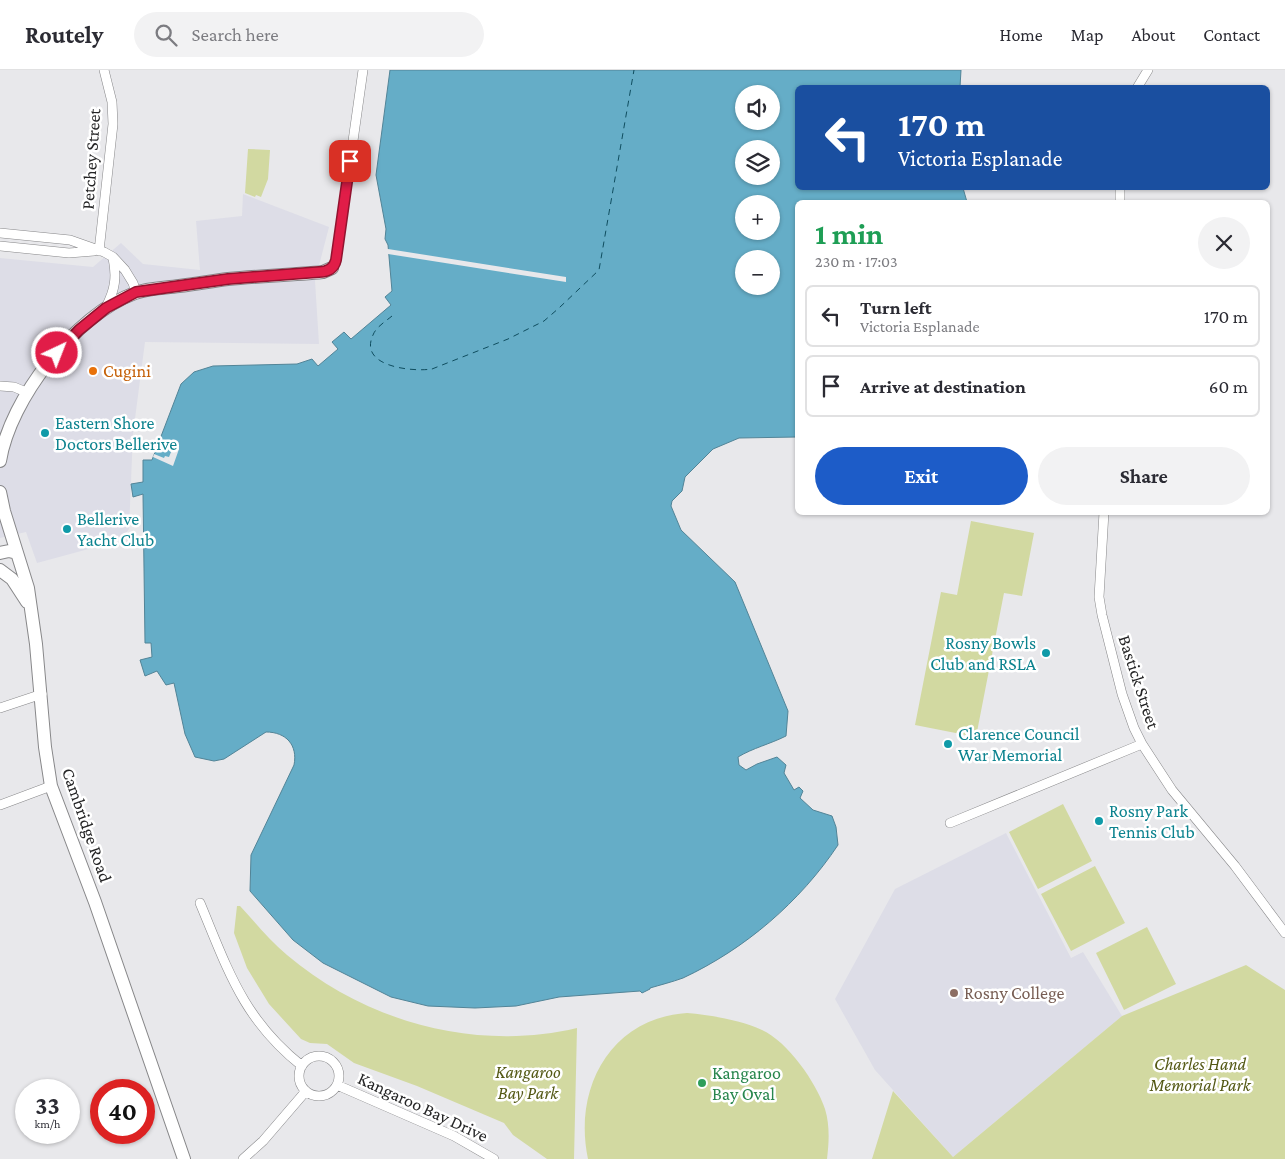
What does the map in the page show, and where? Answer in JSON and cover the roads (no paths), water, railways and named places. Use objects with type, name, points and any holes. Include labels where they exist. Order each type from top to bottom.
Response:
[{"type":"main road","points":[[0,461],[5,436],[26,392],[69,340],[106,308],[136,292],[228,279],[322,272],[332,268]]},
{"type":"main road","name":"Cambridge Road","points":[[0,492],[4,511],[25,574],[42,694],[45,747],[51,786],[95,902],[184,1159]]},
{"type":"main road","points":[[0,527],[4,511]]},
{"type":"main road","points":[[0,553],[9,551],[17,553]]},
{"type":"main road","points":[[0,570],[14,581],[31,609]]},
{"type":"street","name":"Petchey Street","points":[[99,251],[113,124],[112,102],[104,70]]},
{"type":"street","points":[[332,268],[336,260],[363,70]]},
{"type":"street","points":[[1139,85],[1148,70]]},
{"type":"street","points":[[0,233],[70,240],[113,257],[128,275],[136,292]]},
{"type":"street","points":[[0,246],[69,253],[99,251]]},
{"type":"street","points":[[106,308],[115,286],[116,270],[113,257]]},
{"type":"street","points":[[0,386],[14,387],[26,392]]},
{"type":"street","name":"Bastick Street","points":[[1104,515],[1099,597],[1102,615],[1122,694],[1142,744],[1172,790],[1235,866],[1285,933]]},
{"type":"street","points":[[0,708],[42,694]]},
{"type":"street","points":[[950,824],[1142,744]]},
{"type":"street","points":[[0,805],[51,786]]},
{"type":"street","points":[[200,903],[232,980],[250,1012],[281,1048],[302,1066]]},
{"type":"street","points":[[312,1057],[331,1059],[340,1076],[337,1085],[331,1093],[324,1096],[318,1096],[306,1091],[300,1079],[302,1066],[312,1057]]},
{"type":"street","name":"Kangaroo Bay Drive","points":[[337,1085],[454,1136],[494,1159]]},
{"type":"street","points":[[243,1159],[263,1141],[306,1091]]},
{"type":"water","points":[[390,70],[961,70],[960,85],[795,85],[795,190],[964,190],[966,200],[795,200],[795,437],[739,438],[713,449],[685,477],[682,491],[672,501],[671,506],[681,530],[735,582],[788,711],[786,736],[738,757],[739,765],[746,770],[777,757],[786,765],[784,773],[794,790],[799,787],[803,791],[800,798],[813,810],[832,816],[836,827],[838,845],[806,886],[769,922],[728,953],[683,978],[650,988],[642,993],[640,991],[559,997],[516,1006],[475,1008],[428,1006],[391,997],[323,963],[293,940],[250,891],[251,855],[294,765],[294,751],[289,741],[279,734],[266,732],[224,759],[214,761],[195,757],[185,734],[174,683],[166,685],[157,671],[145,676],[140,660],[152,657],[151,643],[145,643],[143,494],[133,497],[131,484],[143,482],[143,460],[152,460],[181,384],[194,372],[213,366],[297,364],[312,359],[318,366],[338,349],[332,342],[344,332],[351,339],[391,305],[385,297],[392,291],[388,245],[385,239],[386,229],[376,175]]},
{"type":"place","name":"Cugini","points":[[93,371]]},
{"type":"place","name":"Eastern Shore Doctors Bellerive","points":[[45,433]]},
{"type":"place","name":"Bellerive Yacht Club","points":[[67,529]]},
{"type":"place","name":"Rosny Bowls Club and RSLA","points":[[1046,653]]},
{"type":"place","name":"Clarence Council War Memorial","points":[[948,744]]},
{"type":"place","name":"Rosny Park Tennis Club","points":[[1099,821]]},
{"type":"place","name":"Rosny College","points":[[954,993]]},
{"type":"place","name":"Kangaroo Bay Oval","points":[[702,1083]]},
{"type":"park label","name":"Charles Hand Memorial Park","points":[[1200,1074]]},
{"type":"park label","name":"Kangaroo Bay Park","points":[[528,1082]]}]
